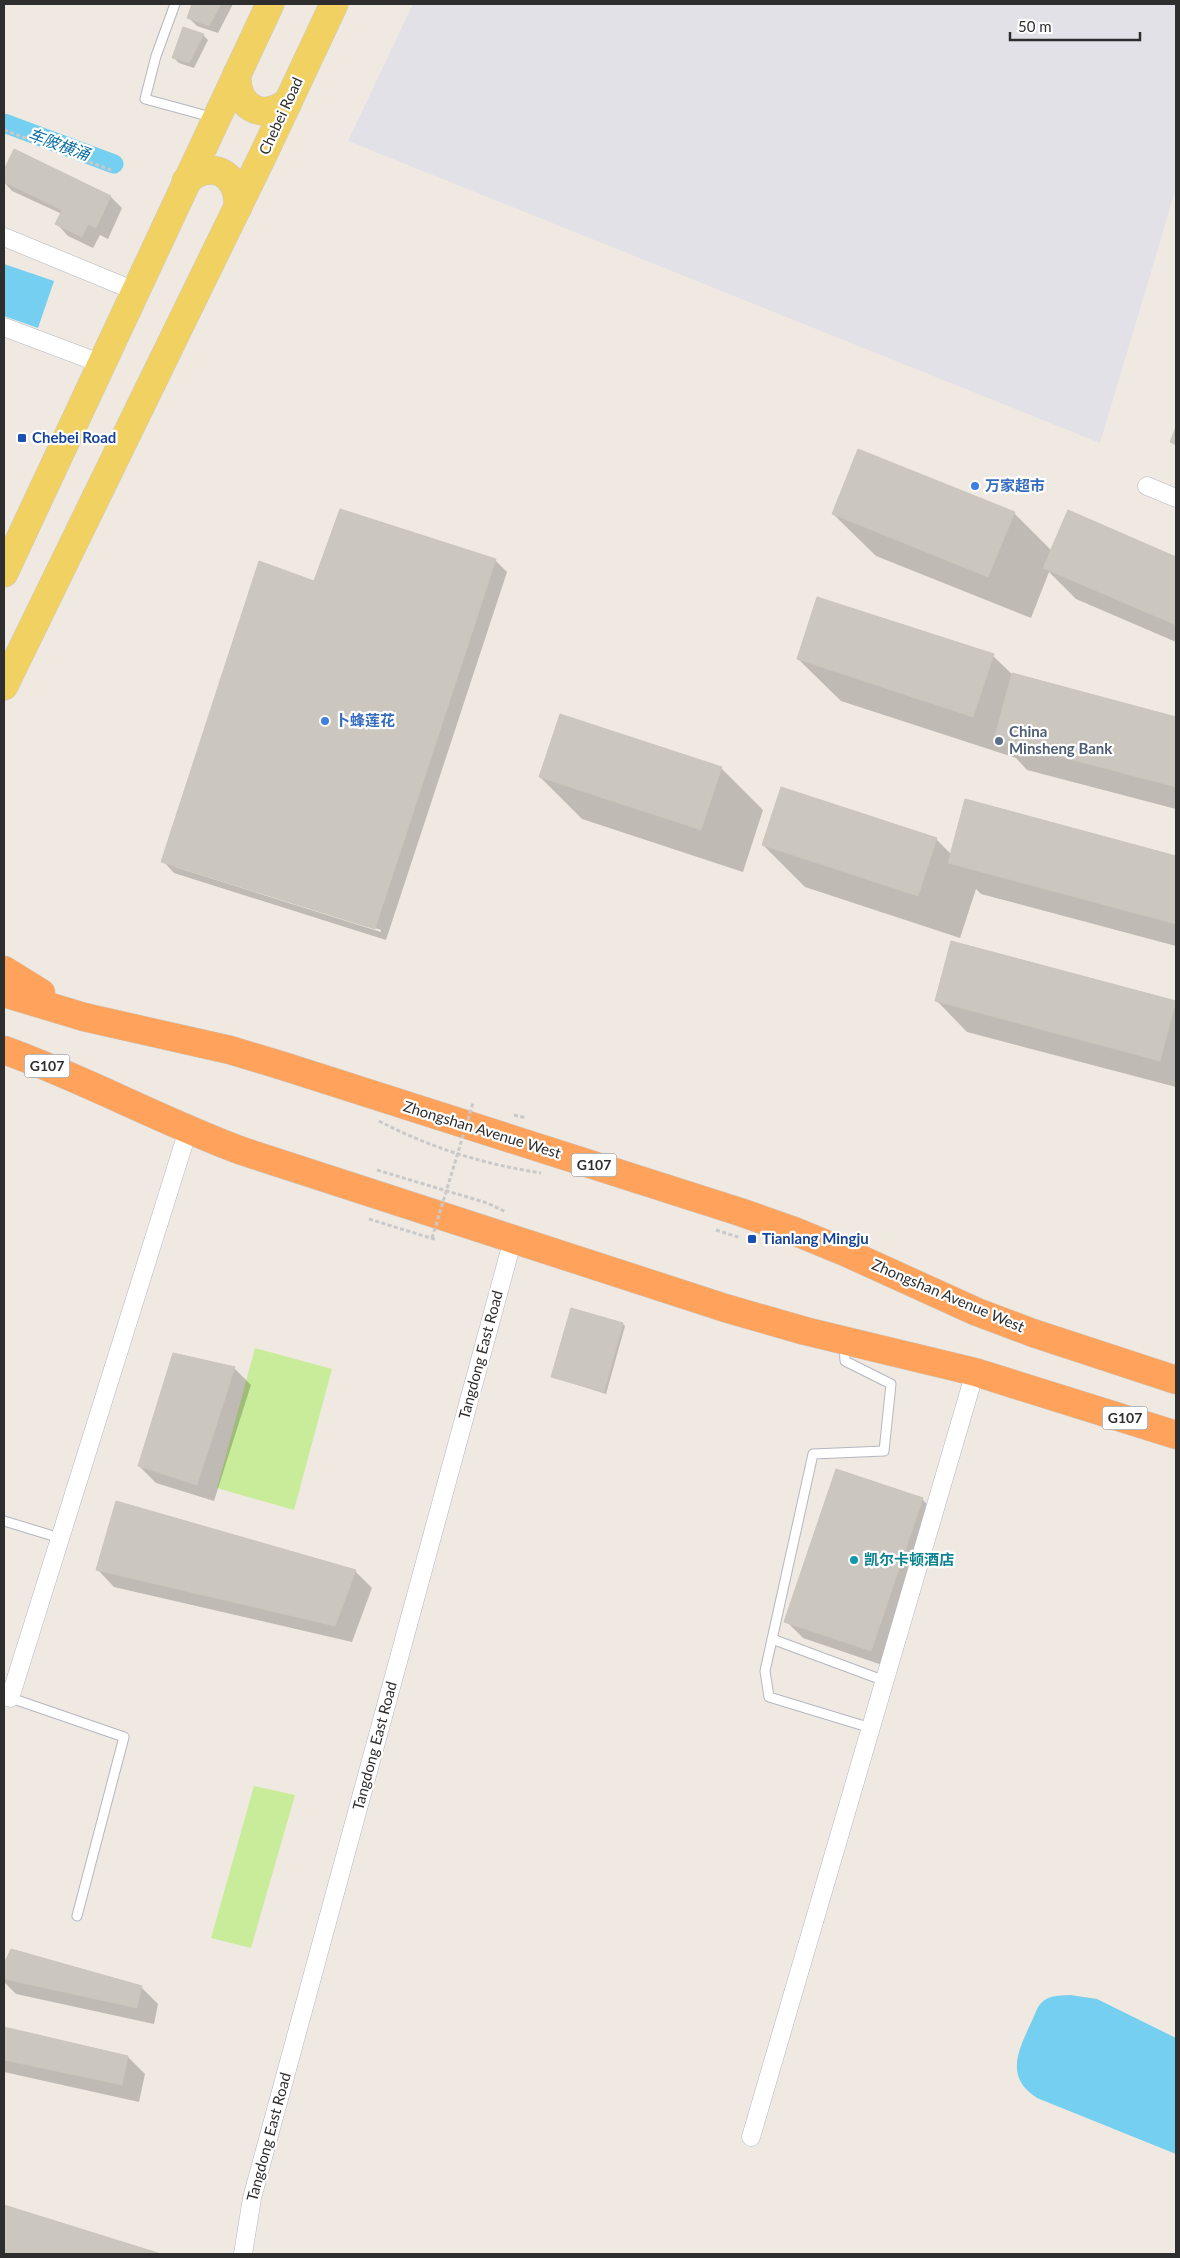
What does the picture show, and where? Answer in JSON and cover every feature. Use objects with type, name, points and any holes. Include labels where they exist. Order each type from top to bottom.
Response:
[{"type":"highway","points":[[4,970],[84,1017]]},
{"type":"highway","name":"Zhongshan Avenue West","points":[[4,993],[84,1017],[212,1046],[274,1063],[730,1209],[802,1234],[977,1312],[1042,1336],[1176,1380]]},
{"type":"highway","name":"G107","points":[[4,1050],[188,1130],[242,1151],[511,1226],[725,1308],[975,1372],[1176,1435]]},
{"type":"highway","points":[[4,1069],[40,1073],[90,1086]]},
{"type":"main road","points":[[4,573],[270,4]]},
{"type":"main road","name":"Chebei Road","points":[[4,686],[238,206],[334,4]]},
{"type":"main road","points":[[237,74],[236,86],[239,95],[252,109],[271,111],[288,102]]},
{"type":"main road","points":[[186,181],[204,170],[222,172],[236,187],[238,206]]},
{"type":"street","points":[[4,237],[123,286]]},
{"type":"street","points":[[4,327],[89,359]]},
{"type":"street","points":[[1148,486],[1176,498]]},
{"type":"street","points":[[7,1697],[60,1538],[188,1130]]},
{"type":"street","name":"Tangdong East Road","points":[[243,2254],[252,2198],[511,1226]]},
{"type":"street","points":[[751,2137],[975,1372]]},
{"type":"lane","points":[[175,4],[156,56],[145,99],[216,118]]},
{"type":"lane","points":[[844,1340],[845,1361],[891,1384],[884,1451],[813,1454],[764,1671],[769,1697],[871,1728]]},
{"type":"lane","points":[[4,1521],[60,1538]]},
{"type":"lane","points":[[772,1639],[884,1681]]},
{"type":"lane","points":[[7,1697],[124,1737],[77,1916]]},
{"type":"path","points":[[4,130],[111,170]]},
{"type":"path","points":[[369,1219],[432,1238],[473,1103]]},
{"type":"path","points":[[373,1118],[419,1141],[477,1161],[549,1174]]},
{"type":"path","points":[[372,1168],[487,1203],[511,1226]]},
{"type":"shaded area","points":[[413,4],[1176,4],[1176,188],[1100,443],[348,141]]},
{"type":"green space","points":[[255,1348],[332,1369],[294,1510],[217,1488]]},
{"type":"green space","points":[[254,1786],[295,1795],[251,1948],[211,1938]]},
{"type":"water","points":[[4,264],[54,281],[38,328],[4,316]]},
{"type":"water","points":[[1070,1995],[1097,1999],[1176,2038],[1176,2154],[1037,2098],[1026,2089],[1019,2079],[1017,2068],[1021,2045],[1040,2004],[1055,1996]]},
{"type":"building","points":[[192,4],[221,4],[209,26],[187,18]]},
{"type":"building","points":[[183,27],[204,34],[189,63],[172,58]]},
{"type":"building","points":[[14,149],[111,196],[96,228],[88,224],[82,237],[55,224],[62,210],[4,182],[4,170]]},
{"type":"building","points":[[1176,427],[1176,445],[1170,442]]},
{"type":"building","points":[[858,449],[1015,512],[988,577],[832,514]]},
{"type":"building","name":"卜蜂莲花","points":[[340,509],[496,559],[375,929],[161,862],[259,561],[314,581]]},
{"type":"building","points":[[1068,510],[1176,557],[1176,625],[1043,568]]},
{"type":"building","points":[[817,597],[994,654],[973,717],[797,659]]},
{"type":"building","points":[[1012,673],[1176,717],[1176,787],[994,739]]},
{"type":"building","points":[[560,714],[722,767],[701,830],[539,777]]},
{"type":"building","points":[[781,787],[937,838],[918,896],[762,845]]},
{"type":"building","points":[[965,799],[1176,856],[1176,924],[948,863]]},
{"type":"building","points":[[951,941],[1176,1001],[1160,1061],[935,1001]]},
{"type":"building","points":[[571,1308],[623,1323],[604,1392],[551,1377]]},
{"type":"building","points":[[173,1353],[235,1367],[197,1485],[138,1466]]},
{"type":"building","name":"凯尔卡顿酒店","points":[[836,1469],[923,1498],[871,1651],[784,1622]]},
{"type":"building","points":[[116,1501],[356,1570],[335,1626],[96,1570]]},
{"type":"building","points":[[11,1949],[142,1986],[137,2008],[4,1979],[4,1964]]},
{"type":"building","points":[[4,2027],[128,2056],[122,2085],[4,2060]]},
{"type":"building","points":[[4,2205],[161,2254],[4,2254]]},
{"type":"waterway","name":"车陂横涌","points":[[4,123],[114,164]]},
{"type":"place","name":"Chebei Road","points":[[22,438]]},
{"type":"place","name":"万家超市","points":[[975,486]]},
{"type":"place","name":"卜蜂莲花","points":[[325,721]]},
{"type":"place","name":"China Minsheng Bank","points":[[999,741]]},
{"type":"place","name":"Tianlang Mingju","points":[[752,1239]]},
{"type":"place","name":"凯尔卡顿酒店","points":[[854,1560]]}]
